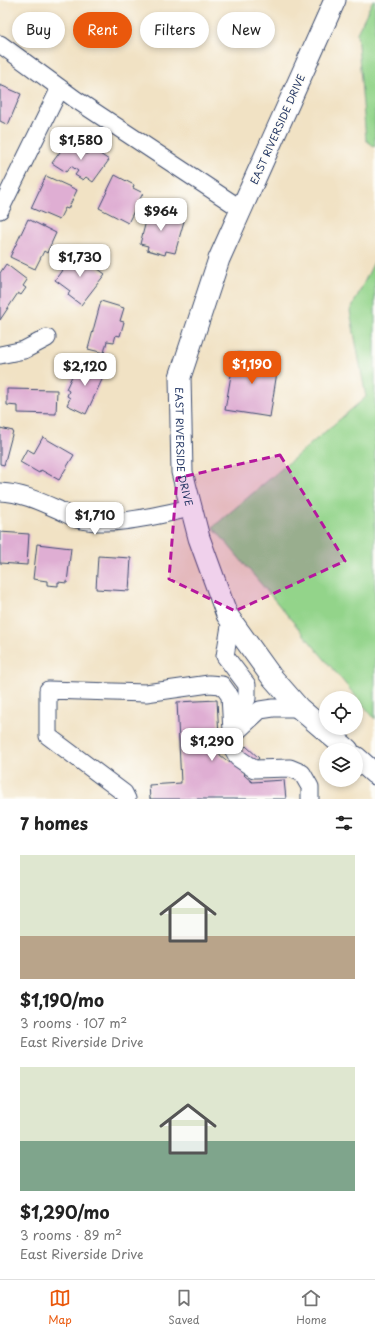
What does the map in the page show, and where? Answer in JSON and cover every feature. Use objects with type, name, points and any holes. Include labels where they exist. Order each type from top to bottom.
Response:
[{"type":"main road","name":"EAST RIVERSIDE DRIVE","points":[[335,0],[219,259],[180,377],[182,472],[199,538],[227,615],[271,676],[299,708],[340,743]]},
{"type":"main road","points":[[363,763],[375,774]]},
{"type":"street","points":[[0,44],[60,88],[241,209]]},
{"type":"street","points":[[0,210],[60,88]]},
{"type":"street","points":[[0,355],[24,350],[47,338]]},
{"type":"street","points":[[0,492],[14,493],[33,498],[78,519],[101,522],[142,519],[191,508]]},
{"type":"street","points":[[231,620],[225,656],[247,685],[247,699],[231,714]]},
{"type":"street","points":[[126,799],[124,793],[48,736],[48,690],[146,692],[209,684],[222,685],[230,696],[233,749],[238,758],[254,769],[290,768],[302,773],[310,787],[310,799]]},
{"type":"street","points":[[232,735],[260,710],[273,708],[299,708]]},
{"type":"highlighted area","points":[[280,455],[345,561],[235,611],[169,579],[177,478]]},
{"type":"green space","points":[[373,0],[375,0],[375,147],[366,140],[357,33]]},
{"type":"green space","points":[[375,260],[375,719],[363,705],[363,691],[351,691],[213,527],[366,397],[350,311]]},
{"type":"building","points":[[0,85],[21,94],[8,125],[0,121]]},
{"type":"building","points":[[70,138],[83,146],[80,150],[87,154],[91,148],[109,160],[93,182],[86,177],[83,180],[75,175],[78,171],[71,166],[66,172],[52,163]]},
{"type":"building","points":[[115,175],[134,185],[133,188],[143,193],[128,223],[99,208]]},
{"type":"building","points":[[46,176],[77,190],[68,209],[65,208],[59,220],[31,208]]},
{"type":"building","points":[[150,206],[172,212],[171,218],[184,221],[175,253],[166,251],[165,255],[147,250],[148,246],[140,244]]},
{"type":"building","points":[[28,219],[56,233],[47,253],[44,251],[35,269],[10,257]]},
{"type":"building","points":[[75,252],[105,274],[81,305],[68,295],[70,291],[55,280]]},
{"type":"building","points":[[6,264],[27,280],[23,286],[26,288],[21,295],[18,293],[0,320],[0,273]]},
{"type":"building","points":[[101,301],[124,308],[120,321],[124,322],[120,336],[116,335],[114,342],[107,341],[104,353],[88,349]]},
{"type":"building","points":[[235,352],[279,359],[270,417],[225,410]]},
{"type":"building","points":[[88,360],[107,369],[86,414],[67,405],[70,398],[67,396],[69,391],[66,389],[73,374],[78,376],[80,372],[82,373]]},
{"type":"building","points":[[7,389],[57,390],[56,414],[18,413],[18,406],[7,405]]},
{"type":"building","points":[[0,428],[13,431],[4,465],[0,464]]},
{"type":"building","points":[[43,437],[74,455],[59,480],[41,470],[39,473],[20,462],[27,449],[34,453]]},
{"type":"building","points":[[0,532],[29,534],[27,565],[0,563]]},
{"type":"building","points":[[37,544],[71,548],[67,583],[58,582],[58,586],[47,585],[47,581],[33,579]]},
{"type":"building","points":[[98,556],[131,558],[129,591],[96,589]]},
{"type":"building","points":[[217,700],[220,755],[230,763],[246,746],[259,758],[244,775],[252,782],[284,780],[286,799],[150,799],[149,785],[181,783],[177,702]]}]
